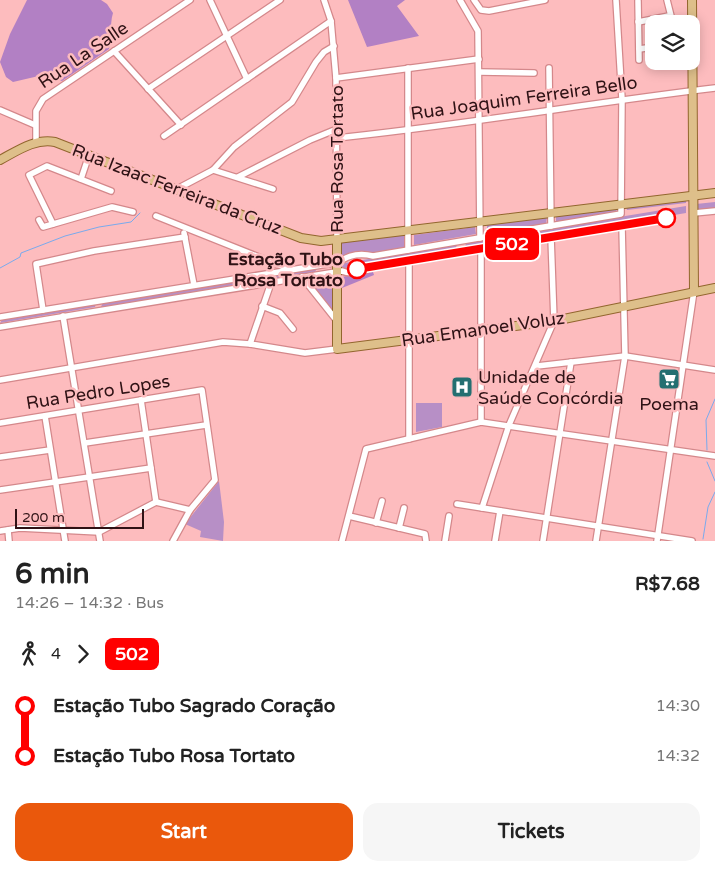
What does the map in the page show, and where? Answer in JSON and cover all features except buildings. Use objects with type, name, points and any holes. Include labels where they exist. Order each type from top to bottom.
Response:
[{"type":"main road","points":[[692,0],[694,291]]},
{"type":"main road","points":[[0,160],[36,142],[46,140]]},
{"type":"main road","name":"Rua Izaac Ferreira da Cruz","points":[[46,140],[300,238],[321,241],[408,232],[715,193]]},
{"type":"main road","name":"Rua Rosa Tortato","points":[[337,240],[337,349]]},
{"type":"main road","name":"Rua Emanoel Voluz","points":[[337,349],[480,329],[554,321],[715,288]]},
{"type":"street","name":"Rua La Salle","points":[[36,142],[36,111],[43,99],[190,0]]},
{"type":"street","points":[[210,0],[247,79]]},
{"type":"street","points":[[148,89],[280,0]]},
{"type":"street","name":"Rua Rosa Tortato","points":[[324,0],[331,21],[336,78],[338,138],[337,240]]},
{"type":"street","points":[[462,5],[468,0]]},
{"type":"street","points":[[462,5],[475,2],[485,11],[519,3],[544,0]]},
{"type":"street","points":[[0,316],[291,270],[337,262],[346,257],[365,254],[373,256],[621,214],[622,99],[616,0]]},
{"type":"street","points":[[638,0],[639,60]]},
{"type":"street","points":[[667,0],[669,15]]},
{"type":"street","points":[[462,5],[478,31],[480,238]]},
{"type":"street","points":[[164,136],[331,21]]},
{"type":"street","points":[[638,22],[645,21]]},
{"type":"street","points":[[175,190],[213,170],[234,147],[292,102],[316,62],[324,52],[334,46]]},
{"type":"street","points":[[639,49],[645,48]]},
{"type":"street","points":[[114,51],[181,125]]},
{"type":"street","points":[[336,78],[479,59]]},
{"type":"street","points":[[408,68],[408,250]]},
{"type":"street","points":[[549,68],[551,226]]},
{"type":"street","points":[[479,72],[534,73]]},
{"type":"street","name":"Rua Joaquim Ferreira Bello","points":[[338,138],[715,88]]},
{"type":"street","points":[[0,110],[36,127],[46,140]]},
{"type":"street","points":[[238,177],[310,140],[337,129]]},
{"type":"street","points":[[81,179],[89,155]]},
{"type":"street","points":[[53,224],[29,175],[47,166],[111,191]]},
{"type":"street","points":[[213,170],[273,189]]},
{"type":"street","points":[[39,220],[43,227],[112,207],[133,212]]},
{"type":"street","points":[[694,214],[715,211]]},
{"type":"street","points":[[156,216],[291,270]]},
{"type":"street","points":[[0,327],[320,274],[368,270],[374,266],[622,226],[625,356],[596,541]]},
{"type":"street","points":[[183,227],[194,285]]},
{"type":"street","points":[[515,243],[518,239],[516,232]]},
{"type":"street","points":[[43,310],[36,264],[185,237]]},
{"type":"street","points":[[482,508],[509,425],[537,366],[554,321],[551,237]]},
{"type":"street","points":[[463,241],[460,247],[463,252]]},
{"type":"street","points":[[480,422],[481,249]]},
{"type":"street","points":[[409,260],[409,439]]},
{"type":"street","points":[[320,265],[320,274]]},
{"type":"street","points":[[246,277],[247,286]]},
{"type":"street","points":[[302,277],[337,322]]},
{"type":"street","points":[[250,344],[271,283]]},
{"type":"street","points":[[658,538],[694,291]]},
{"type":"street","points":[[96,301],[100,308],[96,311]]},
{"type":"street","points":[[262,306],[280,313],[293,329]]},
{"type":"street","points":[[63,316],[100,541]]},
{"type":"street","name":"Rua Emanoel Voluz","points":[[0,380],[223,342],[250,344],[305,353],[337,349]]},
{"type":"street","points":[[537,366],[625,356],[715,370]]},
{"type":"street","points":[[543,541],[571,362]]},
{"type":"street","name":"Rua Pedro Lopes","points":[[0,423],[202,390],[206,424]]},
{"type":"street","points":[[141,400],[156,502]]},
{"type":"street","points":[[45,416],[65,541]]},
{"type":"street","points":[[344,541],[366,449],[480,422],[715,456]]},
{"type":"street","points":[[85,443],[206,424],[214,480],[190,510],[173,541]]},
{"type":"street","points":[[0,457],[50,450]]},
{"type":"street","points":[[0,490],[151,468]]},
{"type":"street","points":[[376,522],[382,501]]},
{"type":"street","points":[[0,531],[63,529],[99,532],[156,502],[190,510]]},
{"type":"street","points":[[457,504],[599,526],[658,538],[692,541]]},
{"type":"street","points":[[399,528],[404,508]]},
{"type":"street","points":[[495,541],[500,510]]},
{"type":"street","points":[[349,516],[425,534],[426,541]]},
{"type":"street","points":[[445,541],[449,516]]},
{"type":"street","points":[[8,530],[10,541]]},
{"type":"shaded area","points":[[27,0],[101,0],[107,4],[113,13],[109,49],[62,81],[43,75],[13,82],[6,77],[0,62],[10,34]]},
{"type":"shaded area","points":[[348,0],[405,0],[397,6],[419,36],[367,47]]},
{"type":"shaded area","points":[[686,199],[686,203],[627,210],[626,206]]},
{"type":"shaded area","points":[[715,202],[715,210],[696,212],[696,204]]},
{"type":"shaded area","points":[[686,206],[686,213],[521,241],[523,238],[522,233]]},
{"type":"shaded area","points":[[616,208],[617,213],[556,222],[556,215]]},
{"type":"shaded area","points":[[547,217],[546,224],[487,234],[487,225]]},
{"type":"shaded area","points":[[475,227],[476,234],[414,245],[414,235]]},
{"type":"shaded area","points":[[514,234],[515,241],[465,248],[466,243]]},
{"type":"shaded area","points":[[406,235],[407,249],[340,256],[340,243]]},
{"type":"shaded area","points":[[458,244],[456,247],[458,251],[333,271],[333,265]]},
{"type":"shaded area","points":[[317,268],[315,272],[250,284],[251,281]]},
{"type":"shaded area","points":[[373,272],[374,275],[342,288],[341,277]]},
{"type":"shaded area","points":[[334,278],[336,316],[309,281]]},
{"type":"shaded area","points":[[245,280],[245,285],[101,307],[103,302]]},
{"type":"shaded area","points":[[96,303],[95,307],[0,323],[2,320]]},
{"type":"shaded area","points":[[416,403],[442,403],[442,427],[416,432]]},
{"type":"shaded area","points":[[219,481],[224,522],[223,541],[200,537],[201,531],[185,524]]},
{"type":"waterway","points":[[0,268],[20,257],[21,253],[65,236],[99,227],[131,222],[140,213]]},
{"type":"waterway","points":[[707,450],[706,420],[715,399]]},
{"type":"waterway","points":[[707,462],[715,481]]},
{"type":"waterway","points":[[703,539],[708,507],[715,492]]},
{"type":"bus line","name":"502","points":[[357,269],[666,218]]},
{"type":"place","name":"Estação Tubo Rosa Tortato","points":[[357,269]]},
{"type":"place","name":"Poema","points":[[669,379]]},
{"type":"place","name":"Unidade de Saúde Concórdia","points":[[462,387]]}]
